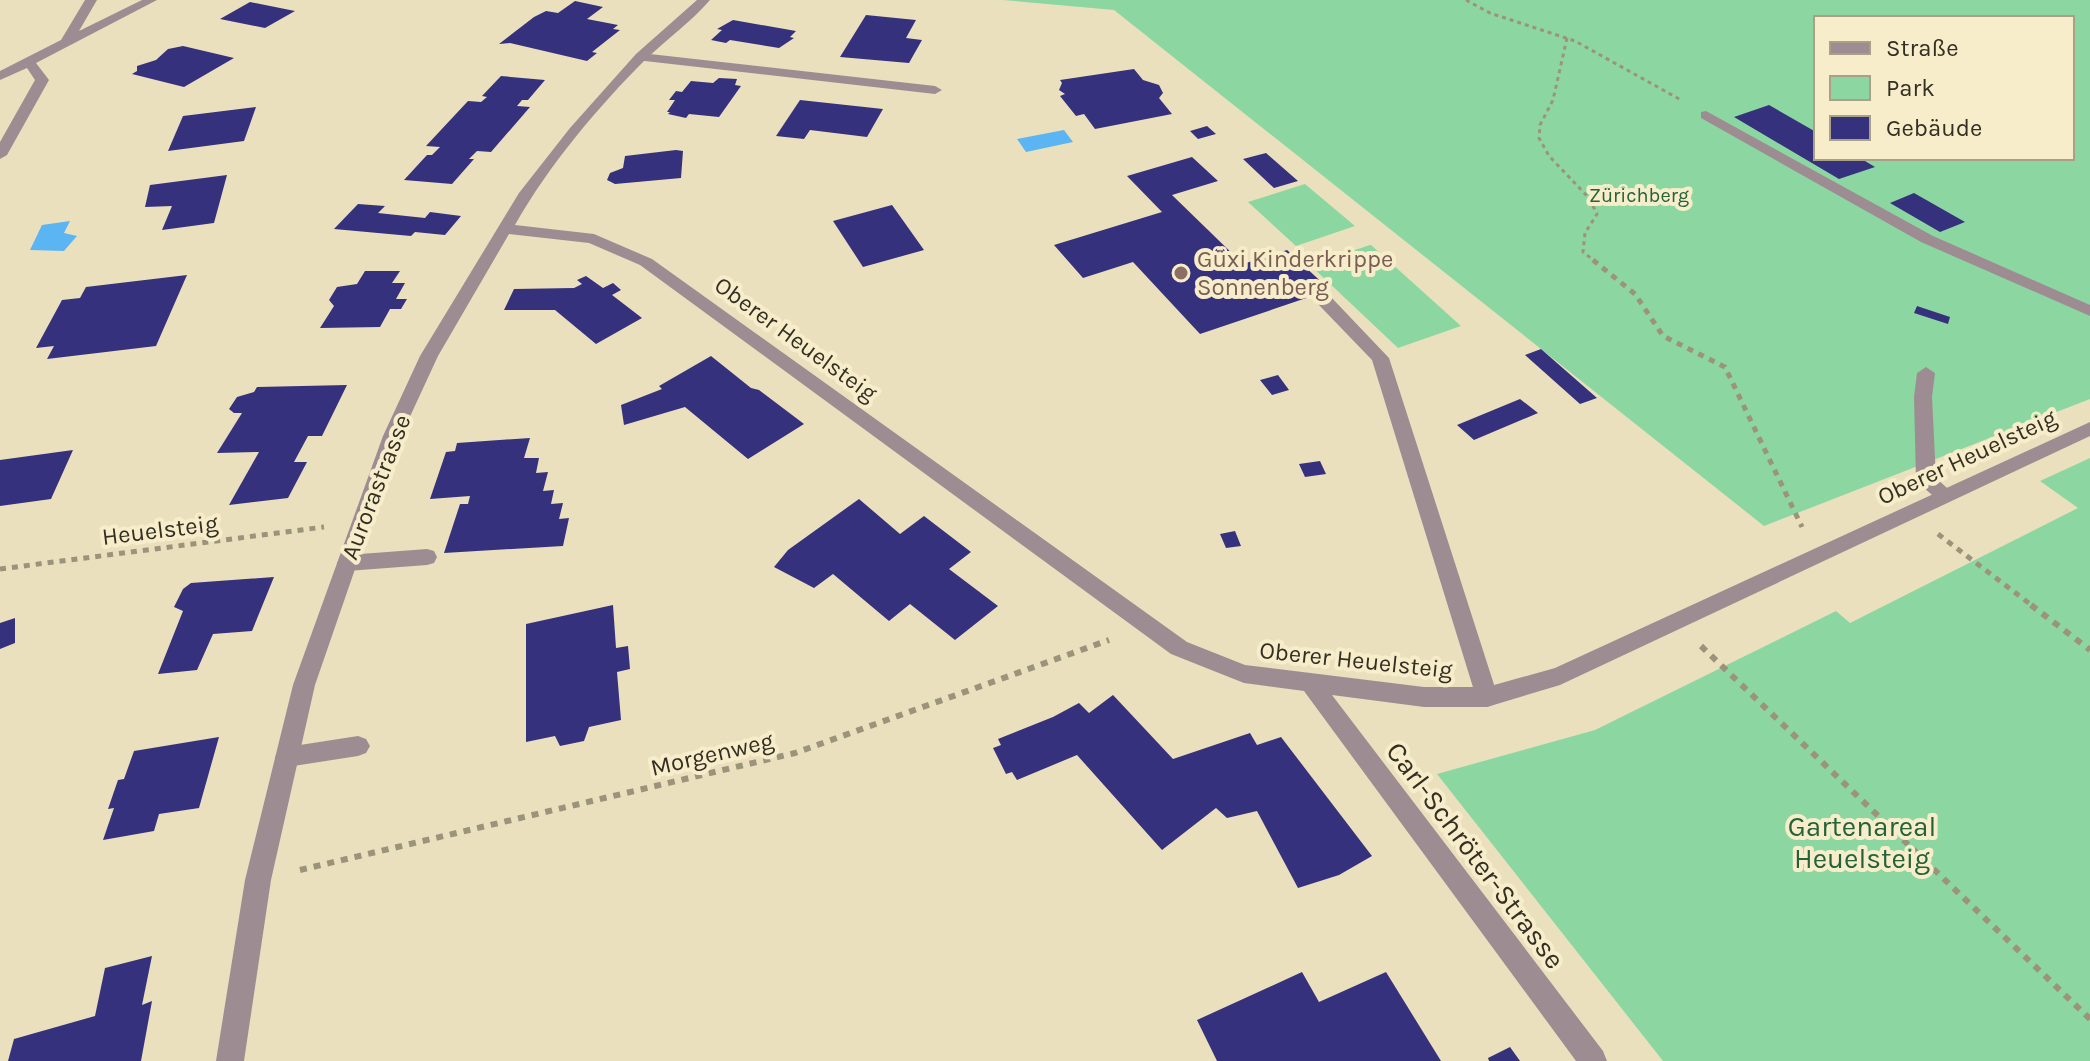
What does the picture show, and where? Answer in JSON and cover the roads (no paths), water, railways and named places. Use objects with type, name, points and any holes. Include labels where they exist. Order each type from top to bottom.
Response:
[{"type":"street","points":[[65,44],[91,0]]},
{"type":"street","points":[[0,76],[151,0]]},
{"type":"street","name":"Aurorastrasse","points":[[230,1061],[258,880],[304,685],[392,436],[429,356],[503,229],[575,131],[641,57],[704,0]]},
{"type":"street","points":[[641,57],[935,90]]},
{"type":"street","points":[[0,155],[42,80],[29,62]]},
{"type":"street","points":[[1706,115],[1927,239],[2090,311]]},
{"type":"street","name":"Oberer Heuelsteig","points":[[503,229],[588,237],[623,249],[646,262],[1179,648],[1244,674],[1312,685],[1424,697],[1487,697],[1560,676],[2090,428]]},
{"type":"street","points":[[1324,300],[1380,358],[1487,697]]},
{"type":"street","points":[[1926,373],[1923,397],[1926,481],[1946,496]]},
{"type":"street","points":[[347,563],[427,557]]},
{"type":"street","name":"Carl-Schröter-Strasse","points":[[1312,685],[1593,1061]]},
{"type":"street","points":[[287,757],[358,746]]},
{"type":"water","points":[[1064,130],[1073,142],[1026,152],[1017,139]]},
{"type":"water","points":[[70,221],[64,233],[77,236],[64,251],[30,250],[42,225]]},
{"type":"place","name":"Güxi Kinderkrippe Sonnenberg","points":[[1181,273]]},
{"type":"park label","name":"Zürichberg","points":[[1639,195]]},
{"type":"park label","name":"Gartenareal Heuelsteig","points":[[1862,842]]}]
